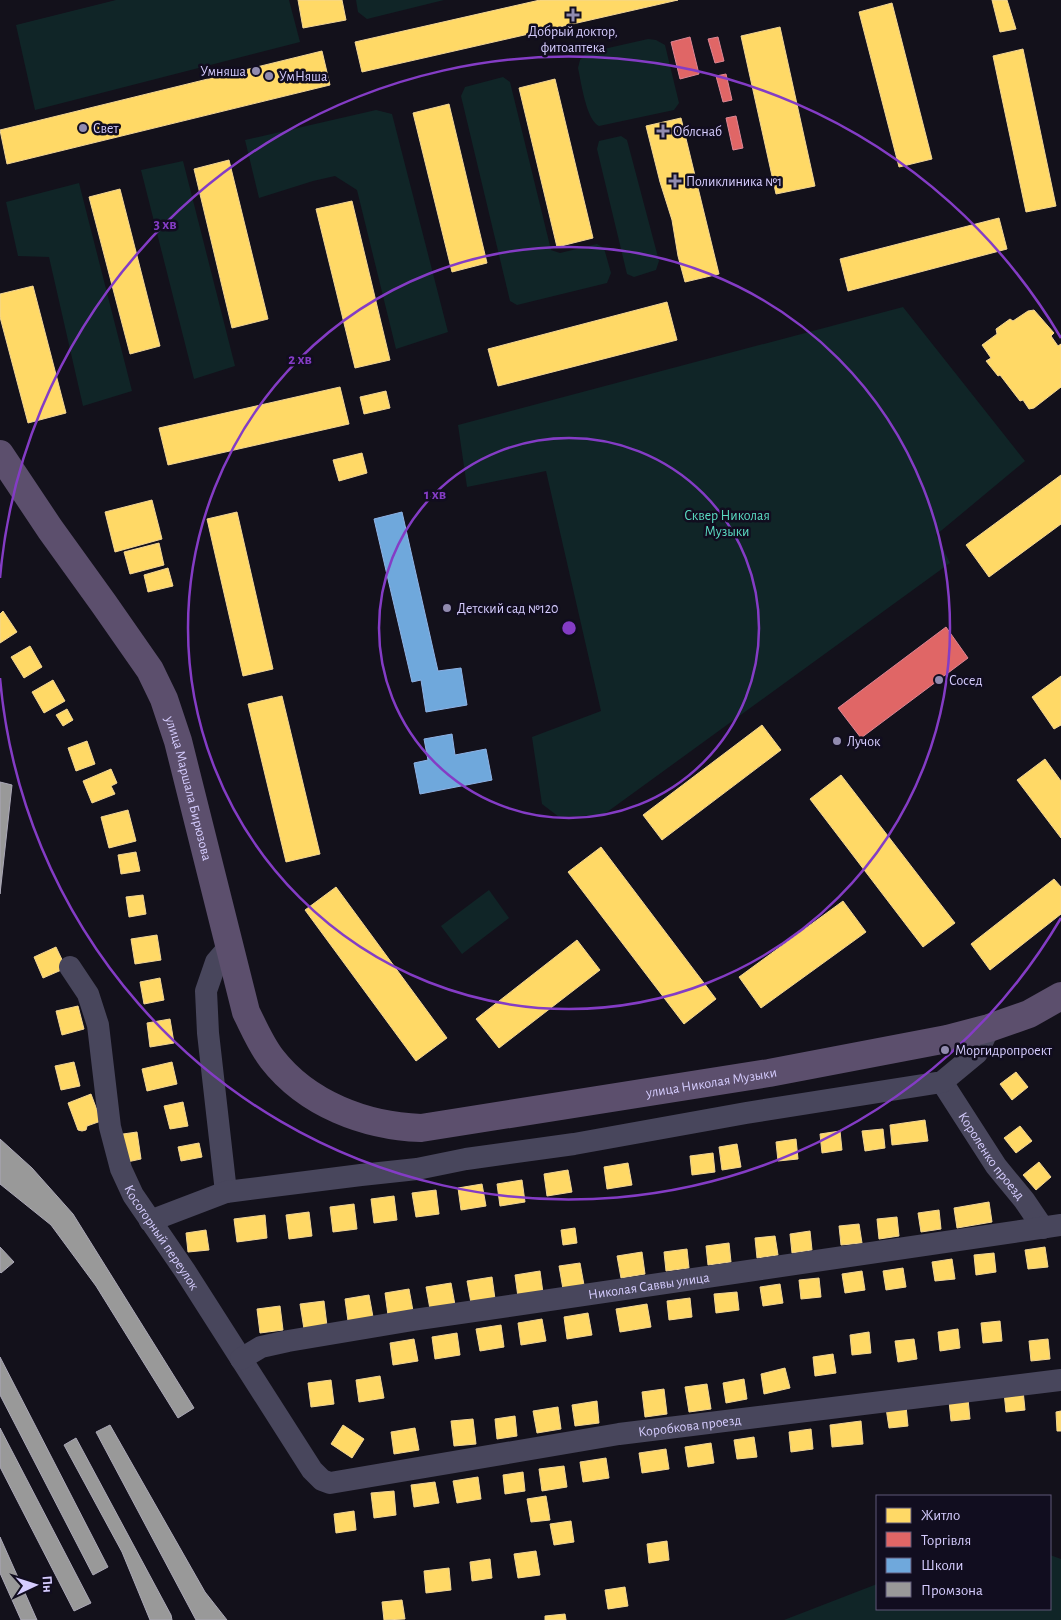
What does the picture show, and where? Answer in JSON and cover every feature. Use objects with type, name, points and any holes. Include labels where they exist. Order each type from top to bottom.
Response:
[{"type":"main road","name":"улица Маршала Бирюзова","points":[[0,454],[50,529],[150,670],[164,699],[178,741],[246,1012],[257,1036],[272,1059],[310,1096],[355,1116]]},
{"type":"main road","name":"улица Николая Музыки","points":[[355,1116],[384,1125],[421,1128],[769,1073],[947,1039],[989,1028],[1029,1014],[1061,996]]},
{"type":"street","points":[[226,1192],[208,1033],[206,991],[216,962],[229,946]]},
{"type":"street","name":"Косогорный переулок","points":[[70,967],[88,994],[98,1025],[110,1127],[121,1170],[133,1195],[185,1271],[312,1470],[322,1480]]},
{"type":"street","points":[[150,1221],[226,1192],[417,1169],[466,1159],[574,1144],[746,1113],[942,1082],[977,1053],[989,1028]]},
{"type":"street","name":"Короленко проезд","points":[[942,1082],[996,1166],[1024,1200],[1052,1226]]},
{"type":"street","name":"Николая Саввы улица","points":[[241,1359],[261,1348],[288,1340],[578,1295],[1052,1226]]},
{"type":"street","name":"Коробкова проезд","points":[[322,1480],[330,1483],[618,1434],[1061,1380]]},
{"type":"green space","points":[[116,0],[289,0],[300,42],[35,110],[16,25]]},
{"type":"green space","points":[[356,0],[444,0],[367,19],[358,12]]},
{"type":"green space","points":[[648,39],[656,40],[665,45],[679,103],[674,110],[599,126],[594,122],[587,108],[578,68],[580,60],[586,53]]},
{"type":"green space","points":[[503,77],[510,82],[551,250],[560,253],[597,244],[604,248],[611,273],[607,283],[517,305],[510,301],[461,96],[465,87]]},
{"type":"green space","points":[[376,110],[392,114],[448,332],[396,349],[357,190],[335,176],[259,198],[245,140]]},
{"type":"green space","points":[[621,136],[627,140],[659,261],[656,270],[634,277],[627,274],[597,149],[599,141]]},
{"type":"green space","points":[[183,161],[235,366],[194,379],[141,170]]},
{"type":"green space","points":[[79,183],[132,391],[83,406],[49,257],[18,256],[6,202]]},
{"type":"green space","name":"Сквер Николая Музыки","points":[[903,307],[1025,461],[936,535],[950,563],[603,815],[559,817],[542,804],[532,737],[601,711],[546,471],[467,487],[458,425]]},
{"type":"green space","points":[[489,890],[509,918],[462,954],[441,926]]},
{"type":"green space","points":[[1051,1555],[1061,1559],[1061,1620],[784,1620],[876,1584],[876,1610],[1051,1610]]},
{"type":"building: Житло","points":[[298,0],[342,0],[346,20],[303,28]]},
{"type":"building: Житло","points":[[540,0],[678,0],[362,72],[355,42]]},
{"type":"building: Житло","points":[[992,0],[1007,0],[1016,29],[1000,32]]},
{"type":"building: Житло","points":[[892,3],[932,159],[899,167],[859,12]]},
{"type":"building: Житло","points":[[780,27],[815,186],[776,194],[741,36]]},
{"type":"building: Житло","points":[[1023,49],[1056,206],[1026,212],[993,56]]},
{"type":"building: Житло","points":[[322,51],[330,85],[7,164],[0,130]]},
{"type":"building: Житло","points":[[555,79],[593,238],[557,247],[519,88]]},
{"type":"building: Житло","points":[[449,104],[487,263],[452,272],[413,113]]},
{"type":"building: Житло","points":[[681,118],[719,274],[685,282],[678,256],[672,220],[646,126]]},
{"type":"building: Житло","points":[[229,160],[268,319],[232,328],[194,169]]},
{"type":"building: Житло","points":[[120,189],[160,346],[130,354],[89,197]]},
{"type":"building: Житло","points":[[352,201],[390,360],[355,368],[316,209]]},
{"type":"building: Житло","points":[[999,218],[1007,249],[848,291],[840,259]]},
{"type":"building: Житло","points":[[33,286],[66,413],[28,423],[0,317],[0,294]]},
{"type":"building: Житло","points":[[667,302],[677,340],[498,386],[488,349]]},
{"type":"building: Житло","points":[[1034,310],[1054,333],[1051,336],[1058,346],[1061,344],[1061,387],[1034,408],[1029,409],[1023,400],[1020,401],[1000,375],[998,376],[986,361],[991,358],[982,345],[997,334],[996,329],[1010,319],[1013,321],[1028,311]]},
{"type":"building: Житло","points":[[340,387],[349,424],[168,465],[159,428]]},
{"type":"building: Житло","points":[[386,391],[390,408],[364,414],[360,397]]},
{"type":"building: Житло","points":[[362,453],[367,473],[339,481],[333,460]]},
{"type":"building: Житло","points":[[1061,475],[1061,524],[989,577],[966,545]]},
{"type":"building: Житло","points":[[152,500],[162,539],[115,552],[105,512]]},
{"type":"building: Житло","points":[[237,512],[273,669],[243,676],[207,519]]},
{"type":"building: Житло","points":[[159,543],[164,565],[130,574],[124,552]]},
{"type":"building: Житло","points":[[168,568],[173,586],[148,592],[144,575]]},
{"type":"building: Житло","points":[[3,611],[17,632],[0,643],[0,614]]},
{"type":"building: Житло","points":[[30,646],[42,667],[24,678],[11,657]]},
{"type":"building: Житло","points":[[1061,676],[1061,725],[1054,729],[1032,697]]},
{"type":"building: Житло","points":[[53,680],[65,701],[44,713],[32,692]]},
{"type":"building: Житло","points":[[282,696],[320,854],[286,862],[248,704]]},
{"type":"building: Житло","points":[[67,709],[73,720],[63,726],[56,715]]},
{"type":"building: Житло","points":[[762,725],[781,750],[662,840],[643,815]]},
{"type":"building: Житло","points":[[87,741],[95,764],[76,771],[68,748]]},
{"type":"building: Житло","points":[[1045,759],[1061,781],[1061,838],[1017,780]]},
{"type":"building: Житло","points":[[111,769],[117,783],[111,786],[115,794],[92,803],[83,781]]},
{"type":"building: Житло","points":[[841,775],[955,923],[923,947],[810,799]]},
{"type":"building: Житло","points":[[128,810],[136,841],[109,848],[101,817]]},
{"type":"building: Житло","points":[[601,847],[716,999],[684,1024],[568,872]]},
{"type":"building: Житло","points":[[136,852],[140,871],[121,874],[118,855]]},
{"type":"building: Житло","points":[[1054,879],[1061,887],[1061,914],[990,970],[971,944]]},
{"type":"building: Житло","points":[[336,887],[447,1038],[416,1061],[305,910]]},
{"type":"building: Житло","points":[[143,895],[146,914],[129,917],[126,897]]},
{"type":"building: Житло","points":[[843,901],[866,932],[761,1008],[739,977]]},
{"type":"building: Житло","points":[[157,935],[161,960],[135,964],[131,939]]},
{"type":"building: Житло","points":[[577,940],[600,970],[499,1048],[476,1019]]},
{"type":"building: Житло","points":[[56,947],[66,968],[43,978],[34,957]]},
{"type":"building: Житло","points":[[160,978],[164,1000],[144,1004],[140,982]]},
{"type":"building: Житло","points":[[78,1006],[84,1029],[62,1035],[56,1011]]},
{"type":"building: Житло","points":[[170,1019],[174,1043],[150,1047],[147,1023]]},
{"type":"building: Житло","points":[[74,1062],[80,1086],[61,1090],[55,1066]]},
{"type":"building: Житло","points":[[172,1062],[177,1084],[147,1091],[142,1069]]},
{"type":"building: Житло","points":[[1016,1072],[1028,1087],[1012,1100],[1000,1084]]},
{"type":"building: Житло","points":[[91,1094],[101,1121],[87,1126],[86,1130],[78,1130],[68,1103]]},
{"type":"building: Житло","points":[[183,1102],[188,1126],[170,1129],[164,1106]]},
{"type":"building: Житло","points":[[925,1120],[928,1141],[892,1145],[890,1125]]},
{"type":"building: Житло","points":[[1020,1126],[1032,1141],[1016,1153],[1004,1138]]},
{"type":"building: Житло","points":[[883,1129],[885,1148],[865,1151],[862,1131]]},
{"type":"building: Житло","points":[[840,1131],[842,1150],[822,1153],[820,1134]]},
{"type":"building: Житло","points":[[137,1132],[141,1159],[127,1162],[123,1134]]},
{"type":"building: Житло","points":[[796,1139],[798,1159],[778,1161],[776,1142]]},
{"type":"building: Житло","points":[[199,1143],[202,1157],[181,1161],[178,1147]]},
{"type":"building: Житло","points":[[737,1144],[741,1167],[722,1170],[719,1147]]},
{"type":"building: Житло","points":[[713,1153],[715,1172],[692,1175],[690,1156]]},
{"type":"building: Житло","points":[[1039,1162],[1051,1177],[1036,1190],[1023,1175]]},
{"type":"building: Житло","points":[[628,1163],[632,1185],[607,1189],[604,1167]]},
{"type":"building: Житло","points":[[568,1170],[572,1192],[547,1196],[544,1174]]},
{"type":"building: Житло","points":[[522,1180],[525,1202],[500,1206],[497,1184]]},
{"type":"building: Житло","points":[[482,1184],[486,1206],[461,1210],[458,1188]]},
{"type":"building: Житло","points":[[436,1190],[439,1214],[416,1217],[412,1193]]},
{"type":"building: Житло","points":[[394,1196],[397,1220],[374,1223],[371,1199]]},
{"type":"building: Житло","points":[[989,1202],[992,1222],[957,1228],[954,1208]]},
{"type":"building: Житло","points":[[354,1204],[357,1229],[333,1232],[330,1207]]},
{"type":"building: Житло","points":[[939,1210],[941,1229],[921,1232],[918,1213]]},
{"type":"building: Житло","points":[[309,1212],[312,1236],[289,1239],[286,1215]]},
{"type":"building: Житло","points":[[265,1215],[267,1238],[237,1242],[234,1219]]},
{"type":"building: Житло","points":[[897,1217],[899,1236],[879,1239],[877,1219]]},
{"type":"building: Житло","points":[[859,1224],[862,1243],[841,1245],[839,1226]]},
{"type":"building: Житло","points":[[575,1228],[577,1243],[563,1245],[561,1230]]},
{"type":"building: Житло","points":[[206,1230],[209,1250],[188,1252],[186,1233]]},
{"type":"building: Житло","points":[[810,1231],[812,1250],[792,1253],[790,1234]]},
{"type":"building: Житло","points":[[775,1236],[778,1255],[757,1258],[755,1238]]},
{"type":"building: Житло","points":[[729,1243],[731,1262],[708,1265],[706,1246]]},
{"type":"building: Житло","points":[[1045,1247],[1048,1267],[1028,1269],[1025,1250]]},
{"type":"building: Житло","points":[[687,1249],[689,1268],[666,1271],[664,1252]]},
{"type":"building: Житло","points":[[642,1252],[645,1274],[621,1278],[617,1256]]},
{"type":"building: Житло","points":[[994,1253],[996,1272],[976,1275],[974,1255]]},
{"type":"building: Житло","points":[[952,1259],[955,1279],[935,1281],[932,1262]]},
{"type":"building: Житло","points":[[580,1263],[584,1285],[563,1289],[559,1266]]},
{"type":"building: Житло","points":[[903,1268],[906,1287],[886,1290],[883,1271]]},
{"type":"building: Житло","points":[[540,1271],[543,1293],[518,1297],[515,1275]]},
{"type":"building: Житло","points":[[862,1271],[865,1290],[845,1293],[842,1274]]},
{"type":"building: Житло","points":[[492,1277],[495,1299],[471,1303],[467,1281]]},
{"type":"building: Житло","points":[[819,1278],[821,1297],[801,1299],[799,1280]]},
{"type":"building: Житло","points":[[451,1283],[455,1305],[430,1309],[426,1287]]},
{"type":"building: Житло","points":[[780,1284],[783,1303],[763,1306],[760,1287]]},
{"type":"building: Житло","points":[[409,1289],[413,1311],[388,1315],[385,1293]]},
{"type":"building: Житло","points":[[737,1292],[739,1310],[716,1313],[714,1294]]},
{"type":"building: Житло","points":[[369,1295],[373,1317],[348,1321],[345,1299]]},
{"type":"building: Житло","points":[[690,1298],[692,1317],[669,1320],[667,1301]]},
{"type":"building: Житло","points":[[324,1301],[327,1326],[304,1329],[300,1304]]},
{"type":"building: Житло","points":[[647,1304],[651,1327],[620,1332],[616,1309]]},
{"type":"building: Житло","points":[[280,1306],[283,1330],[260,1333],[257,1309]]},
{"type":"building: Житло","points":[[588,1313],[592,1335],[567,1339],[564,1317]]},
{"type":"building: Житло","points":[[542,1319],[546,1341],[521,1345],[518,1323]]},
{"type":"building: Житло","points":[[1000,1321],[1002,1341],[983,1343],[981,1323]]},
{"type":"building: Житло","points":[[501,1325],[504,1347],[480,1351],[476,1329]]},
{"type":"building: Житло","points":[[958,1329],[960,1348],[940,1351],[938,1332]]},
{"type":"building: Житло","points":[[869,1332],[871,1353],[852,1355],[850,1335]]},
{"type":"building: Житло","points":[[457,1333],[460,1355],[435,1359],[432,1337]]},
{"type":"building: Житло","points":[[414,1339],[418,1361],[393,1365],[390,1343]]},
{"type":"building: Житло","points":[[914,1339],[917,1359],[898,1362],[895,1341]]},
{"type":"building: Житло","points":[[1048,1339],[1050,1359],[1031,1361],[1029,1341]]},
{"type":"building: Житло","points":[[833,1354],[836,1373],[815,1376],[813,1357]]},
{"type":"building: Житло","points":[[785,1368],[790,1388],[764,1394],[761,1374]]},
{"type":"building: Житло","points":[[380,1376],[384,1398],[359,1402],[356,1380]]},
{"type":"building: Житло","points":[[744,1379],[747,1399],[726,1403],[723,1383]]},
{"type":"building: Житло","points":[[331,1380],[334,1404],[311,1407],[308,1383]]},
{"type":"building: Житло","points":[[707,1384],[711,1409],[689,1412],[685,1387]]},
{"type":"building: Житло","points":[[664,1389],[667,1414],[645,1417],[642,1392]]},
{"type":"building: Житло","points":[[1023,1390],[1025,1410],[1006,1412],[1004,1392]]},
{"type":"building: Житло","points":[[968,1399],[970,1419],[951,1421],[949,1401]]},
{"type":"building: Житло","points":[[597,1401],[599,1423],[575,1426],[572,1405]]},
{"type":"building: Житло","points":[[906,1406],[908,1426],[889,1428],[886,1408]]},
{"type":"building: Житло","points":[[558,1407],[561,1429],[537,1433],[533,1411]]},
{"type":"building: Житло","points":[[1061,1411],[1061,1431],[1057,1431],[1056,1412]]},
{"type":"building: Житло","points":[[515,1416],[517,1436],[497,1439],[495,1419]]},
{"type":"building: Житло","points":[[473,1419],[476,1444],[454,1446],[451,1421]]},
{"type":"building: Житло","points":[[861,1421],[863,1444],[832,1447],[830,1425]]},
{"type":"building: Житло","points":[[343,1425],[364,1439],[352,1458],[331,1444]]},
{"type":"building: Житло","points":[[415,1428],[419,1450],[394,1454],[391,1432]]},
{"type":"building: Житло","points":[[811,1429],[813,1449],[791,1452],[789,1432]]},
{"type":"building: Житло","points":[[754,1437],[757,1457],[737,1459],[734,1440]]},
{"type":"building: Житло","points":[[711,1443],[714,1463],[688,1467],[685,1447]]},
{"type":"building: Житло","points":[[666,1449],[669,1469],[642,1473],[639,1453]]},
{"type":"building: Житло","points":[[606,1458],[609,1478],[583,1482],[580,1462]]},
{"type":"building: Житло","points":[[564,1466],[567,1487],[542,1491],[539,1469]]},
{"type":"building: Житло","points":[[523,1472],[525,1491],[505,1494],[503,1475]]},
{"type":"building: Житло","points":[[478,1477],[481,1499],[457,1503],[453,1481]]},
{"type":"building: Житло","points":[[435,1482],[439,1503],[414,1507],[411,1485]]},
{"type":"building: Житло","points":[[394,1491],[396,1515],[374,1518],[371,1493]]},
{"type":"building: Житло","points":[[546,1496],[550,1520],[531,1522],[527,1499]]},
{"type":"building: Житло","points":[[354,1511],[356,1530],[336,1533],[334,1514]]},
{"type":"building: Житло","points":[[571,1521],[574,1542],[554,1545],[550,1524]]},
{"type":"building: Житло","points":[[667,1541],[669,1560],[649,1563],[647,1544]]},
{"type":"building: Житло","points":[[536,1551],[540,1575],[518,1578],[514,1554]]},
{"type":"building: Житло","points":[[490,1559],[492,1578],[472,1581],[470,1562]]},
{"type":"building: Житло","points":[[449,1568],[451,1590],[426,1593],[424,1571]]},
{"type":"building: Житло","points":[[625,1587],[628,1606],[608,1609],[605,1590]]},
{"type":"building: Житло","points":[[402,1600],[405,1619],[384,1620],[382,1602]]},
{"type":"building: Житло","points":[[565,1614],[566,1620],[545,1620],[545,1616]]},
{"type":"building: Торгівля","points":[[690,37],[699,74],[680,79],[671,42]]},
{"type":"building: Торгівля","points":[[718,37],[724,61],[715,63],[708,39]]},
{"type":"building: Торгівля","points":[[726,74],[732,100],[723,102],[716,76]]},
{"type":"building: Торгівля","points":[[736,116],[743,148],[733,150],[726,118]]},
{"type":"building: Торгівля","points":[[946,627],[968,658],[861,738],[838,708]]},
{"type":"building: Школи","points":[[402,512],[438,671],[461,668],[467,705],[426,712],[421,680],[412,682],[374,519]]},
{"type":"building: Школи","points":[[452,734],[455,755],[486,749],[492,780],[420,794],[414,763],[428,760],[424,739]]},
{"type":"building: Промзона","points":[[0,782],[12,785],[0,894]]},
{"type":"building: Промзона","points":[[0,1139],[32,1168],[73,1214],[194,1408],[178,1418],[96,1286],[51,1225],[0,1184]]},
{"type":"building: Промзона","points":[[0,1247],[14,1262],[1,1273],[0,1272]]},
{"type":"building: Промзона","points":[[0,1357],[108,1567],[93,1575],[0,1395]]},
{"type":"building: Промзона","points":[[110,1425],[205,1592],[227,1620],[196,1620],[96,1432]]},
{"type":"building: Промзона","points":[[0,1428],[91,1603],[74,1611],[0,1467]]},
{"type":"building: Промзона","points":[[76,1438],[172,1620],[150,1620],[122,1552],[64,1445]]},
{"type":"building: Промзона","points":[[0,1537],[37,1620],[21,1620],[0,1573]]},
{"type":"place","name":"Добрый доктор, фитоаптека","points":[[573,15]]},
{"type":"place","name":"Умняша","points":[[256,71]]},
{"type":"place","name":"УмНяша","points":[[269,76]]},
{"type":"place","name":"Свет","points":[[83,128]]},
{"type":"place","name":"Облснаб","points":[[663,131]]},
{"type":"place","name":"Поликлиника №1","points":[[675,181]]},
{"type":"place","name":"Детский сад №120","points":[[447,608]]},
{"type":"place","name":"Сосед","points":[[939,680]]},
{"type":"place","name":"Лучок","points":[[837,741]]},
{"type":"place","name":"Моргидропроект","points":[[945,1050]]}]
